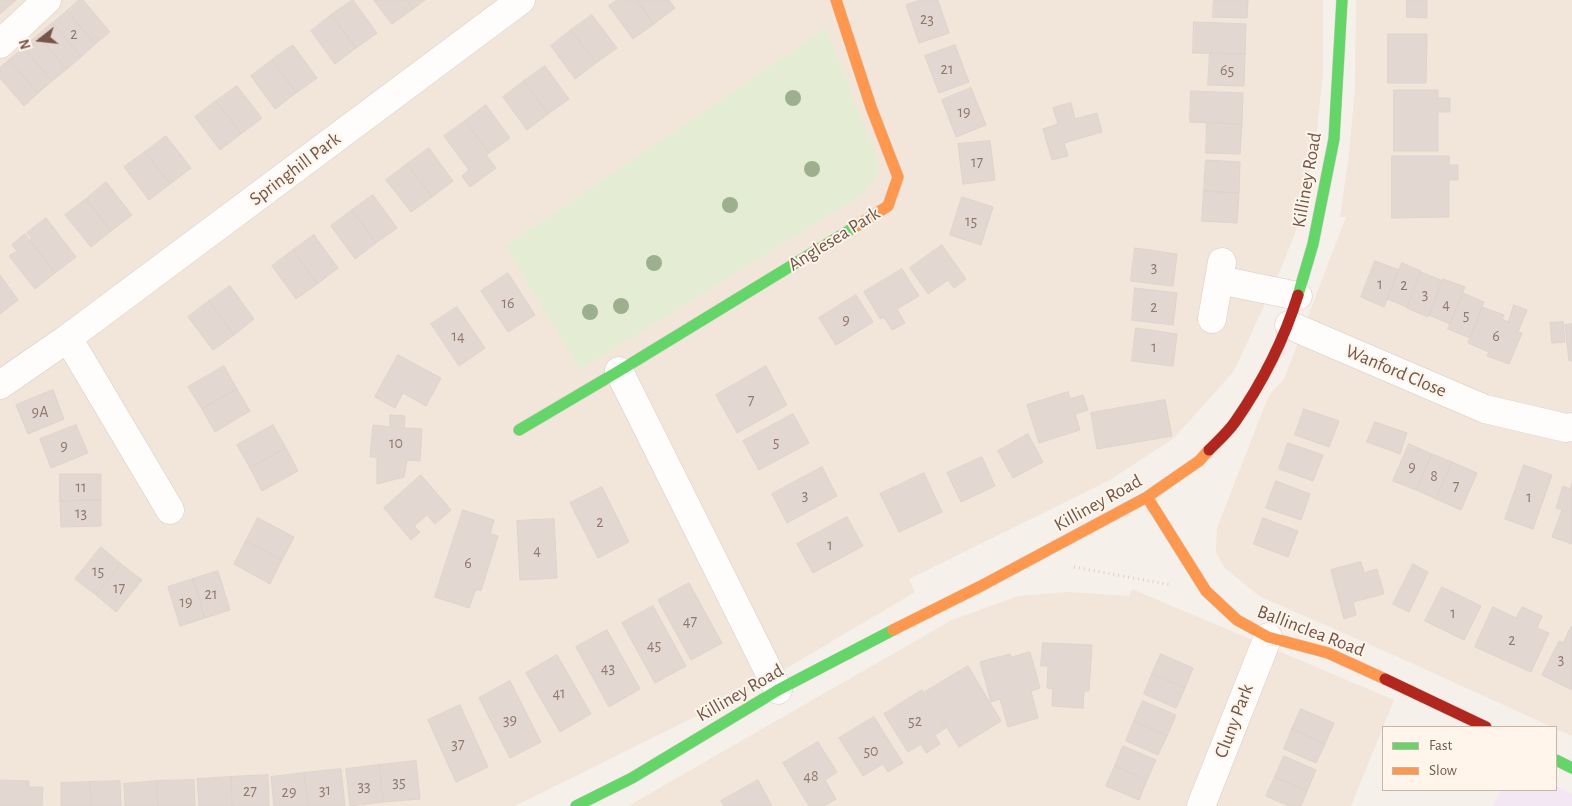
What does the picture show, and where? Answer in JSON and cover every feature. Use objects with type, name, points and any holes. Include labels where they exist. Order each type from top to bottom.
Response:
[{"type":"street","points":[[0,44],[47,0]]},
{"type":"street","name":"Springhill Park","points":[[0,385],[68,338],[521,0]]},
{"type":"street","name":"Anglesea Park","points":[[519,430],[888,206],[898,177],[871,107],[836,0]]},
{"type":"street","name":"Killiney Road","points":[[576,806],[632,778],[778,690],[1032,559],[1147,497],[1199,461],[1234,423],[1264,376],[1289,325],[1298,296],[1313,244],[1334,139],[1342,0]]},
{"type":"street","points":[[1212,319],[1220,270],[1298,296]]},
{"type":"street","name":"Wanford Close","points":[[1289,325],[1485,409],[1566,428],[1572,427]]},
{"type":"street","points":[[68,338],[170,510]]},
{"type":"street","points":[[619,371],[778,690]]},
{"type":"street","name":"Ballinclea Road","points":[[1147,497],[1206,591],[1237,620],[1268,637],[1328,653],[1484,726]]},
{"type":"street","name":"Cluny Park","points":[[1201,806],[1268,637]]},
{"type":"street","points":[[1557,760],[1572,768]]},
{"type":"path","points":[[1032,559],[1206,591]]},
{"type":"shaded area","points":[[0,0],[1323,0],[1323,72],[1316,139],[1298,225],[1281,269],[1234,371],[1174,438],[1110,480],[909,579],[915,592],[753,688],[515,806],[0,806]]},
{"type":"shaded area","points":[[1356,0],[1572,0],[1572,736],[1557,729],[1557,726],[1550,726],[1259,596],[1224,567],[1216,552],[1217,528],[1265,405],[1271,393],[1284,379],[1346,217],[1340,217],[1349,155],[1355,88]]},
{"type":"shaded area","points":[[1132,589],[1394,700],[1351,806],[628,806],[952,620],[1018,596],[1068,592],[1129,596]]},
{"type":"shaded area","points":[[1557,786],[1572,794],[1572,806],[1493,806],[1500,791],[1557,791]]},
{"type":"green space","points":[[826,28],[878,160],[876,180],[863,194],[580,370],[505,246]]},
{"type":"building","points":[[0,0],[16,0],[0,14]]},
{"type":"building","points":[[79,0],[83,0],[110,32],[95,44],[67,11]]},
{"type":"building","points":[[353,0],[377,33],[356,48],[331,15]]},
{"type":"building","points":[[374,0],[407,0],[413,9],[392,24]]},
{"type":"building","points":[[407,0],[425,0],[413,9]]},
{"type":"building","points":[[617,0],[637,0],[654,24],[633,39],[609,6]]},
{"type":"building","points":[[637,0],[669,0],[675,8],[654,24]]},
{"type":"building","points":[[921,0],[938,0],[949,33],[919,43],[906,5]]},
{"type":"building","points":[[1214,0],[1248,0],[1247,18],[1213,17]]},
{"type":"building","points":[[1407,0],[1427,0],[1427,18],[1407,17]]},
{"type":"building","points":[[67,11],[95,44],[81,57],[53,23]]},
{"type":"building","points":[[331,15],[356,48],[335,64],[311,31]]},
{"type":"building","points":[[592,15],[617,48],[596,63],[571,30]]},
{"type":"building","points":[[1194,22],[1246,24],[1245,54],[1193,53]]},
{"type":"building","points":[[53,23],[81,57],[67,69],[38,35]]},
{"type":"building","points":[[571,30],[596,63],[575,79],[551,46]]},
{"type":"building","points":[[1388,34],[1427,34],[1426,83],[1388,83]]},
{"type":"building","points":[[38,35],[67,69],[52,81],[24,48]]},
{"type":"building","points":[[293,45],[317,78],[296,93],[272,60]]},
{"type":"building","points":[[955,45],[969,82],[939,93],[925,56]]},
{"type":"building","points":[[24,48],[52,81],[38,93],[9,60]]},
{"type":"building","points":[[1210,53],[1245,54],[1244,86],[1208,85]]},
{"type":"building","points":[[9,60],[38,93],[24,106],[0,78],[0,68]]},
{"type":"building","points":[[272,60],[296,93],[275,109],[251,76]]},
{"type":"building","points":[[545,66],[569,99],[548,114],[524,81]]},
{"type":"building","points":[[524,81],[548,114],[527,130],[503,97]]},
{"type":"building","points":[[237,86],[262,118],[241,134],[216,101]]},
{"type":"building","points":[[971,88],[986,125],[956,137],[942,100]]},
{"type":"building","points":[[1394,90],[1438,90],[1438,98],[1450,98],[1450,112],[1438,112],[1438,151],[1394,151]]},
{"type":"building","points":[[1191,91],[1243,93],[1242,124],[1190,122]]},
{"type":"building","points":[[216,101],[241,134],[220,150],[195,117]]},
{"type":"building","points":[[1071,103],[1075,119],[1097,113],[1102,132],[1064,143],[1068,156],[1052,160],[1043,129],[1058,124],[1053,108]]},
{"type":"building","points":[[486,105],[510,138],[489,153],[465,121]]},
{"type":"building","points":[[465,121],[489,153],[486,155],[496,168],[470,187],[462,176],[469,170],[444,136]]},
{"type":"building","points":[[1207,123],[1242,124],[1240,154],[1206,153]]},
{"type":"building","points":[[166,136],[191,168],[170,184],[145,152]]},
{"type":"building","points":[[990,141],[995,180],[963,184],[958,144]]},
{"type":"building","points":[[429,148],[453,181],[432,197],[407,164]]},
{"type":"building","points":[[145,152],[170,184],[149,200],[124,167]]},
{"type":"building","points":[[1392,156],[1449,156],[1449,165],[1458,165],[1458,180],[1449,180],[1449,217],[1392,218]]},
{"type":"building","points":[[1206,160],[1240,162],[1239,193],[1204,191]]},
{"type":"building","points":[[407,164],[432,197],[411,212],[386,180]]},
{"type":"building","points":[[106,182],[132,215],[111,231],[86,199]]},
{"type":"building","points":[[1204,191],[1239,193],[1237,223],[1202,221]]},
{"type":"building","points":[[373,195],[397,228],[376,243],[352,210]]},
{"type":"building","points":[[962,197],[993,207],[981,245],[950,235]]},
{"type":"building","points":[[86,199],[111,231],[91,247],[65,215]]},
{"type":"building","points":[[352,210],[376,243],[355,259],[331,226]]},
{"type":"building","points":[[46,218],[76,257],[55,273],[30,240],[32,239],[27,233]]},
{"type":"building","points":[[25,234],[55,273],[35,289],[9,256],[17,251],[12,245]]},
{"type":"building","points":[[314,235],[338,268],[317,284],[293,250]]},
{"type":"building","points":[[942,245],[966,279],[954,288],[948,280],[928,294],[910,268]]},
{"type":"building","points":[[1135,248],[1177,254],[1173,286],[1131,281]]},
{"type":"building","points":[[293,250],[317,284],[296,299],[272,266]]},
{"type":"building","points":[[1375,261],[1399,270],[1384,307],[1361,297]]},
{"type":"building","points":[[1402,263],[1421,271],[1407,307],[1387,299]]},
{"type":"building","points":[[902,269],[919,296],[897,309],[905,323],[892,330],[884,317],[880,319],[864,292]]},
{"type":"building","points":[[1421,272],[1443,281],[1428,317],[1407,308]]},
{"type":"building","points":[[508,273],[535,315],[508,332],[481,291]]},
{"type":"building","points":[[0,275],[18,300],[0,314]]},
{"type":"building","points":[[1443,279],[1465,287],[1450,324],[1429,315]]},
{"type":"building","points":[[230,286],[254,319],[234,335],[209,301]]},
{"type":"building","points":[[1135,288],[1177,293],[1173,325],[1132,320]]},
{"type":"building","points":[[1463,293],[1484,302],[1470,338],[1448,329]]},
{"type":"building","points":[[856,295],[873,322],[836,345],[819,318]]},
{"type":"building","points":[[209,301],[234,335],[213,350],[188,317]]},
{"type":"building","points":[[1514,305],[1527,310],[1518,332],[1522,333],[1509,364],[1487,356],[1489,352],[1468,343],[1482,307],[1504,315],[1502,319],[1508,322]]},
{"type":"building","points":[[457,307],[485,348],[459,366],[431,324]]},
{"type":"building","points":[[1563,322],[1565,342],[1552,343],[1550,323]]},
{"type":"building","points":[[1572,324],[1572,361],[1569,361],[1565,325]]},
{"type":"building","points":[[1136,328],[1177,334],[1173,366],[1132,361]]},
{"type":"building","points":[[398,355],[441,378],[426,406],[403,393],[395,408],[375,397]]},
{"type":"building","points":[[224,366],[237,389],[202,409],[188,387]]},
{"type":"building","points":[[766,366],[787,405],[737,433],[716,395]]},
{"type":"building","points":[[237,389],[250,411],[215,432],[202,409]]},
{"type":"building","points":[[53,390],[64,419],[28,434],[16,405]]},
{"type":"building","points":[[1068,392],[1070,399],[1083,395],[1088,410],[1075,414],[1080,430],[1039,443],[1027,405]]},
{"type":"building","points":[[1165,400],[1172,436],[1097,449],[1091,413]]},
{"type":"building","points":[[1304,409],[1339,421],[1329,447],[1295,435]]},
{"type":"building","points":[[793,414],[809,443],[759,470],[743,441]]},
{"type":"building","points":[[390,415],[405,416],[404,428],[422,429],[420,461],[407,460],[404,477],[377,484],[377,457],[370,457],[373,425],[390,427]]},
{"type":"building","points":[[1375,422],[1407,433],[1400,454],[1367,442]]},
{"type":"building","points":[[76,425],[88,453],[51,468],[40,439]]},
{"type":"building","points":[[273,425],[286,448],[250,468],[237,445]]},
{"type":"building","points":[[1028,434],[1043,462],[1013,478],[998,451]]},
{"type":"building","points":[[1288,443],[1323,455],[1313,481],[1279,469]]},
{"type":"building","points":[[1409,444],[1432,454],[1416,490],[1393,481]]},
{"type":"building","points":[[286,448],[298,471],[262,491],[250,468]]},
{"type":"building","points":[[1432,454],[1452,462],[1436,499],[1416,490]]},
{"type":"building","points":[[982,457],[995,486],[961,502],[947,473]]},
{"type":"building","points":[[1452,462],[1477,473],[1461,510],[1436,499]]},
{"type":"building","points":[[1524,465],[1552,475],[1533,529],[1505,519]]},
{"type":"building","points":[[822,467],[837,496],[787,523],[772,494]]},
{"type":"building","points":[[924,473],[942,512],[899,532],[880,494]]},
{"type":"building","points":[[60,474],[101,474],[101,500],[60,501]]},
{"type":"building","points":[[421,475],[451,510],[435,524],[427,515],[414,526],[420,532],[411,540],[384,508]]},
{"type":"building","points":[[1276,481],[1310,494],[1301,520],[1266,508]]},
{"type":"building","points":[[1572,483],[1572,544],[1552,537],[1562,510],[1556,508],[1563,486],[1570,489]]},
{"type":"building","points":[[602,487],[629,542],[598,558],[570,503]]},
{"type":"building","points":[[101,500],[101,526],[61,527],[60,501]]},
{"type":"building","points":[[463,510],[494,520],[490,534],[498,536],[481,591],[476,589],[469,608],[435,597]]},
{"type":"building","points":[[847,517],[863,546],[813,573],[797,544]]},
{"type":"building","points":[[258,518],[294,537],[282,560],[246,541]]},
{"type":"building","points":[[1263,518],[1298,531],[1288,557],[1254,544]]},
{"type":"building","points":[[554,519],[557,578],[520,580],[517,521]]},
{"type":"building","points":[[246,541],[282,560],[270,584],[234,564]]},
{"type":"building","points":[[101,547],[121,564],[96,595],[75,579]]},
{"type":"building","points":[[1361,562],[1364,573],[1377,569],[1384,594],[1353,602],[1356,615],[1344,619],[1331,570]]},
{"type":"building","points":[[121,564],[142,580],[116,612],[96,595]]},
{"type":"building","points":[[1413,564],[1428,572],[1409,612],[1393,604]]},
{"type":"building","points":[[218,571],[230,610],[205,618],[193,579]]},
{"type":"building","points":[[193,579],[205,618],[180,626],[168,587]]},
{"type":"building","points":[[689,583],[722,643],[691,660],[658,600]]},
{"type":"building","points":[[1442,587],[1481,606],[1464,640],[1425,621]]},
{"type":"building","points":[[653,606],[686,666],[655,683],[622,623]]},
{"type":"building","points":[[1493,607],[1516,618],[1522,607],[1542,616],[1537,628],[1549,633],[1531,672],[1475,647]]},
{"type":"building","points":[[1571,627],[1572,690],[1542,675],[1559,641],[1563,643]]},
{"type":"building","points":[[607,630],[640,689],[609,707],[576,647]]},
{"type":"building","points":[[1043,643],[1092,645],[1089,691],[1084,691],[1083,708],[1052,706],[1053,689],[1047,688],[1048,666],[1041,666]]},
{"type":"building","points":[[1030,652],[1040,688],[1031,691],[1038,718],[1008,727],[1000,699],[991,702],[980,662],[1010,654],[1011,657]]},
{"type":"building","points":[[1161,654],[1193,668],[1185,688],[1152,674]]},
{"type":"building","points":[[557,655],[591,714],[560,732],[526,673]]},
{"type":"building","points":[[968,666],[1001,721],[959,747],[925,692]]},
{"type":"building","points":[[1152,674],[1185,688],[1176,708],[1144,694]]},
{"type":"building","points":[[510,681],[541,742],[510,758],[479,698]]},
{"type":"building","points":[[922,690],[946,728],[935,735],[940,744],[926,753],[921,744],[908,752],[884,714]]},
{"type":"building","points":[[1143,701],[1176,715],[1167,736],[1134,721]]},
{"type":"building","points":[[460,705],[488,767],[456,782],[428,720]]},
{"type":"building","points":[[1301,709],[1334,723],[1325,744],[1292,729]]},
{"type":"building","points":[[874,717],[903,763],[888,772],[883,764],[863,776],[839,738]]},
{"type":"building","points":[[1134,721],[1167,736],[1158,755],[1126,741]]},
{"type":"building","points":[[1292,729],[1325,744],[1316,763],[1284,749]]},
{"type":"building","points":[[818,742],[837,772],[825,780],[836,799],[824,806],[809,806],[783,763]]},
{"type":"building","points":[[1123,746],[1156,760],[1147,780],[1115,766]]},
{"type":"building","points":[[1284,756],[1316,770],[1307,791],[1275,777]]},
{"type":"building","points":[[416,761],[420,799],[383,802],[379,765]]},
{"type":"building","points":[[379,765],[383,802],[350,806],[346,769]]},
{"type":"building","points":[[1115,766],[1147,780],[1139,800],[1106,786]]},
{"type":"building","points":[[341,769],[345,806],[308,806],[304,773]]},
{"type":"building","points":[[304,773],[308,806],[274,806],[271,777]]},
{"type":"building","points":[[268,775],[269,806],[232,806],[231,777]]},
{"type":"building","points":[[231,777],[232,806],[199,806],[197,779]]},
{"type":"building","points":[[1275,777],[1307,791],[1301,806],[1289,806],[1266,796]]},
{"type":"building","points":[[0,780],[29,781],[29,787],[43,787],[42,806],[0,806]]},
{"type":"building","points":[[194,780],[195,806],[158,806],[157,781]]},
{"type":"building","points":[[758,780],[772,806],[724,806],[721,801]]},
{"type":"building","points":[[120,781],[121,806],[91,806],[90,782]]},
{"type":"building","points":[[157,781],[158,806],[125,806],[124,784]]},
{"type":"building","points":[[90,782],[91,806],[61,806],[61,783]]},
{"type":"traffic: fast","points":[[1298,295],[1313,244],[1334,139],[1342,0]]},
{"type":"traffic: fast","points":[[519,430],[858,225]]},
{"type":"traffic: fast","points":[[576,806],[632,778],[778,690],[893,630]]},
{"type":"traffic: fast","points":[[1557,760],[1572,768]]},
{"type":"traffic: slow","points":[[836,0],[871,107],[898,177],[888,206],[858,225]]},
{"type":"traffic: slow","points":[[893,630],[981,586],[1147,497],[1199,461],[1209,450]]},
{"type":"traffic: slow","points":[[1147,497],[1206,591],[1237,620],[1268,637],[1328,653],[1385,679]]},
{"type":"traffic: jam","points":[[1209,450],[1232,426],[1254,392],[1279,345],[1298,295]]},
{"type":"traffic: jam","points":[[1385,679],[1484,726]]}]
